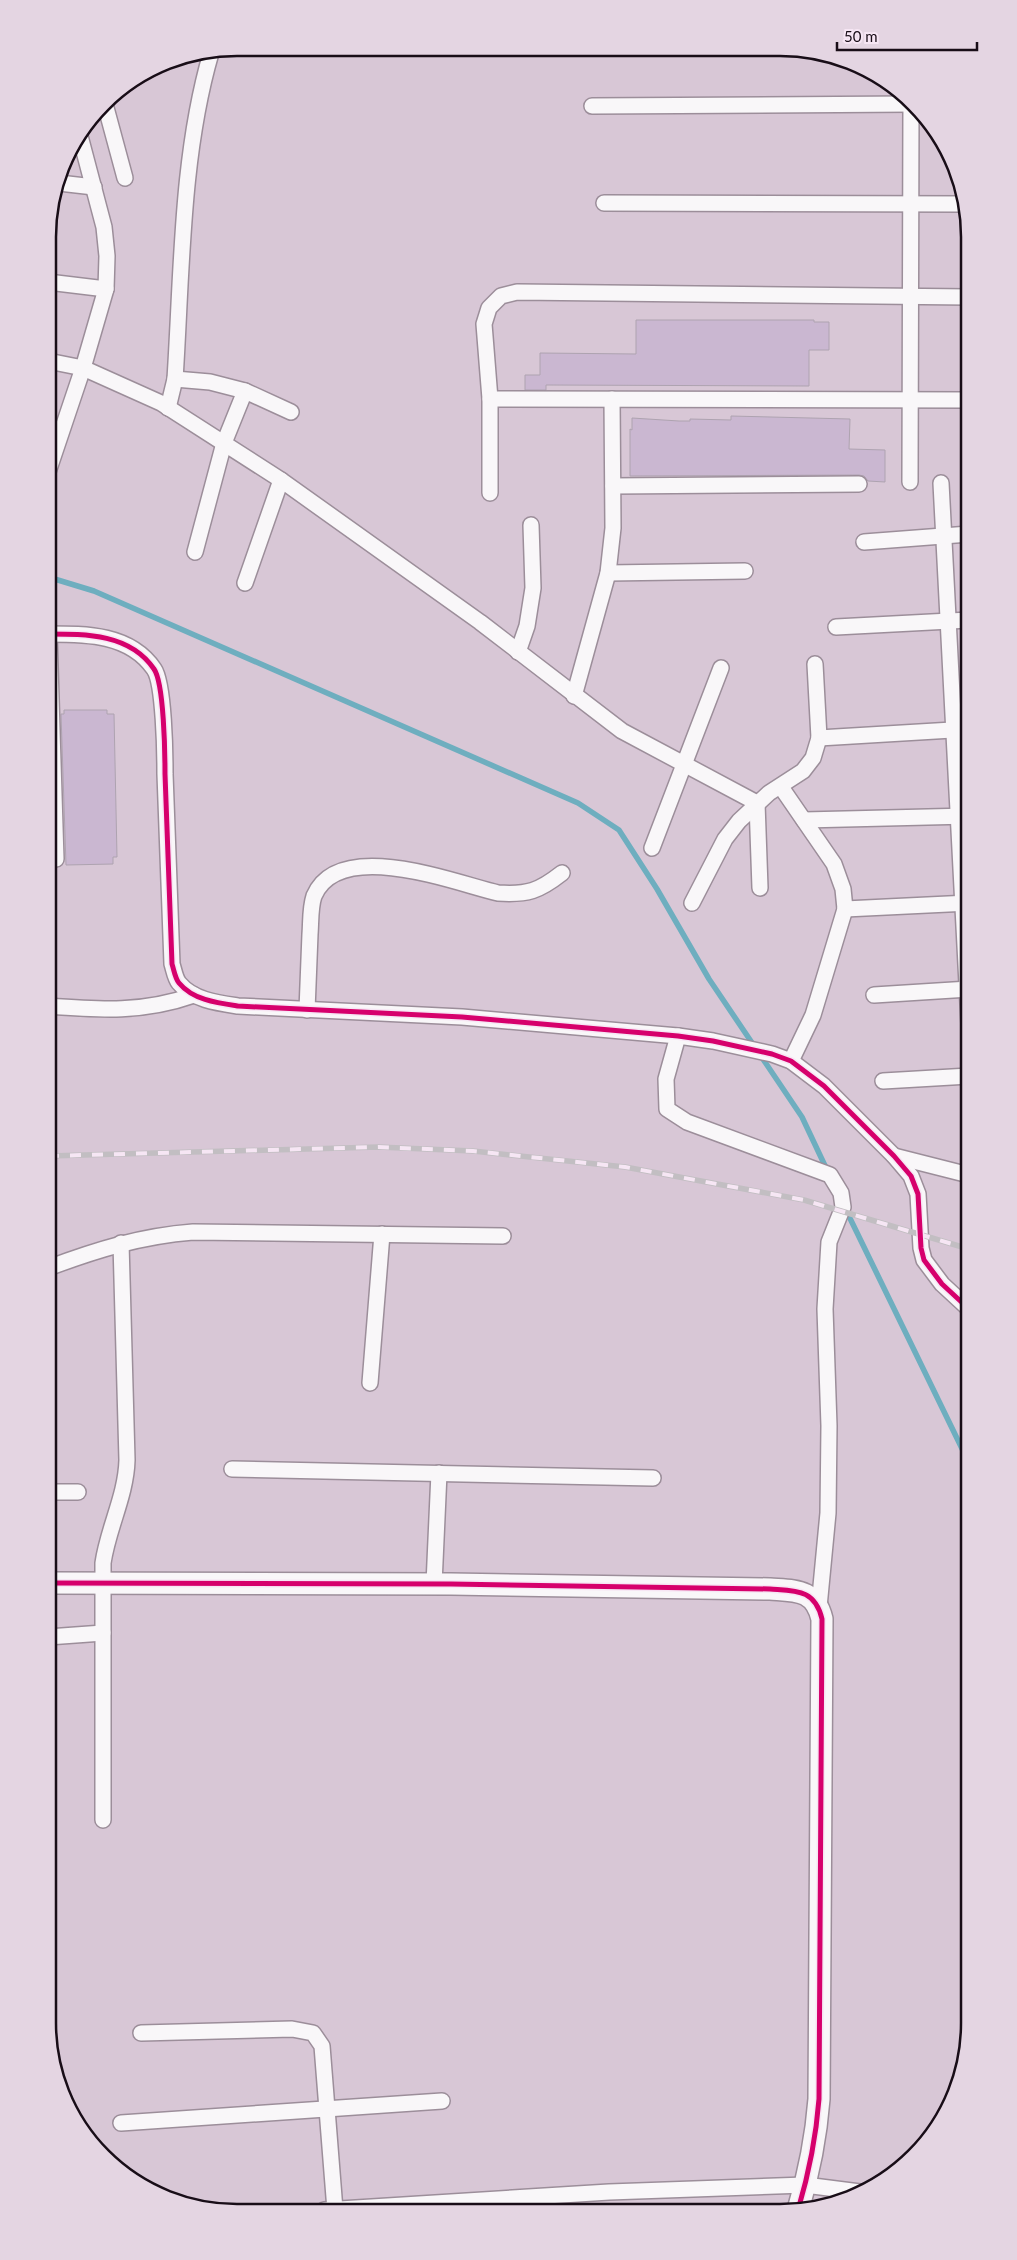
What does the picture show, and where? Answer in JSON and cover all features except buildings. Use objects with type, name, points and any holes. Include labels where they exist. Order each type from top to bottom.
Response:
[{"type":"street","points":[[168,408],[175,379],[188,174],[201,87],[209,59]]},
{"type":"street","points":[[592,106],[901,103]]},
{"type":"street","points":[[107,111],[125,178]]},
{"type":"street","points":[[910,482],[912,113]]},
{"type":"street","points":[[56,435],[83,368],[106,289],[107,256],[104,227],[82,144]]},
{"type":"street","points":[[64,184],[94,187]]},
{"type":"street","points":[[604,203],[957,204]]},
{"type":"street","points":[[56,283],[106,289]]},
{"type":"street","points":[[490,493],[490,399],[484,324],[489,308],[501,296],[517,292],[961,297]]},
{"type":"street","points":[[56,363],[83,368],[168,408],[224,443],[281,480],[480,622],[622,731],[757,803]]},
{"type":"street","points":[[175,379],[210,382],[245,391],[291,412]]},
{"type":"street","points":[[195,552],[224,443],[245,391]]},
{"type":"street","points":[[490,399],[961,400]]},
{"type":"street","points":[[574,696],[608,573],[613,528],[612,400]]},
{"type":"street","points":[[245,583],[281,480]]},
{"type":"street","points":[[941,483],[948,621],[961,721]]},
{"type":"street","points":[[613,486],[859,484]]},
{"type":"street","points":[[518,652],[527,626],[533,588],[531,525]]},
{"type":"street","points":[[864,542],[961,535]]},
{"type":"street","points":[[608,573],[745,571]]},
{"type":"street","points":[[836,627],[961,620]]},
{"type":"street","points":[[56,634],[103,636],[124,643],[143,657],[156,671],[164,724],[172,964],[178,982],[194,995],[212,1002],[238,1006],[462,1017],[678,1036],[741,1047],[772,1054],[791,1061],[824,1086],[894,1156],[911,1176],[918,1194],[921,1248],[924,1260],[942,1284],[961,1302]]},
{"type":"street","points":[[692,903],[725,839],[739,820],[769,793],[803,771],[813,758],[819,738],[815,664]]},
{"type":"street","points":[[652,848],[721,668]]},
{"type":"street","points":[[819,738],[961,729]]},
{"type":"street","points":[[781,787],[834,864],[843,889],[846,910],[813,1015],[791,1061]]},
{"type":"street","points":[[757,803],[760,888]]},
{"type":"street","points":[[804,820],[961,816]]},
{"type":"street","points":[[307,1010],[312,907],[319,888],[334,875],[355,868],[382,866],[403,869],[498,893],[514,894],[537,890],[562,873]]},
{"type":"street","points":[[846,910],[961,904]]},
{"type":"street","points":[[874,995],[961,989]]},
{"type":"street","points":[[56,1006],[127,1010],[175,1002],[194,995]]},
{"type":"street","points":[[678,1036],[666,1079],[667,1109],[687,1122],[830,1175],[841,1193],[843,1207],[829,1242],[825,1309],[829,1426],[828,1513],[820,1607],[822,1619],[823,1740],[820,2099],[816,2137],[800,2202]]},
{"type":"street","points":[[883,1081],[961,1076]]},
{"type":"street","points":[[894,1156],[961,1173]]},
{"type":"street","points":[[56,1265],[121,1243],[161,1235],[193,1232],[503,1236]]},
{"type":"street","points":[[370,1383],[382,1234]]},
{"type":"street","points":[[103,1820],[103,1583],[106,1548],[127,1476],[121,1243]]},
{"type":"street","points":[[232,1469],[653,1478]]},
{"type":"street","points":[[434,1584],[439,1473]]},
{"type":"street","points":[[56,1492],[78,1492]]},
{"type":"street","points":[[56,1584],[434,1584],[770,1589],[804,1593],[820,1607]]},
{"type":"street","points":[[56,1636],[103,1633]]},
{"type":"street","points":[[141,2033],[292,2028],[313,2033],[322,2046],[332,2204]]},
{"type":"street","points":[[121,2123],[442,2101]]},
{"type":"street","points":[[413,2204],[609,2192],[805,2185],[848,2190]]},
{"type":"waterway","points":[[56,579],[94,591],[578,803],[619,830],[657,889],[709,979],[802,1117],[827,1170]]},
{"type":"waterway","points":[[845,1208],[961,1447]]},
{"type":"railway","points":[[56,1156],[378,1147],[473,1151],[625,1167],[804,1200],[961,1247]]},
{"type":"cycle path","points":[[56,634],[107,638],[120,643],[144,657],[154,669],[157,677],[162,703],[164,736],[172,964],[178,981],[185,989],[206,1000],[238,1006],[462,1017],[678,1036],[713,1041],[772,1054],[791,1061],[824,1086],[894,1156],[911,1176],[918,1194],[921,1248],[924,1260],[942,1284],[961,1302]]},
{"type":"cycle path","points":[[56,1583],[451,1584],[770,1589],[796,1591],[809,1597],[815,1602],[822,1619],[819,2099],[816,2128],[806,2183],[800,2202]]}]
